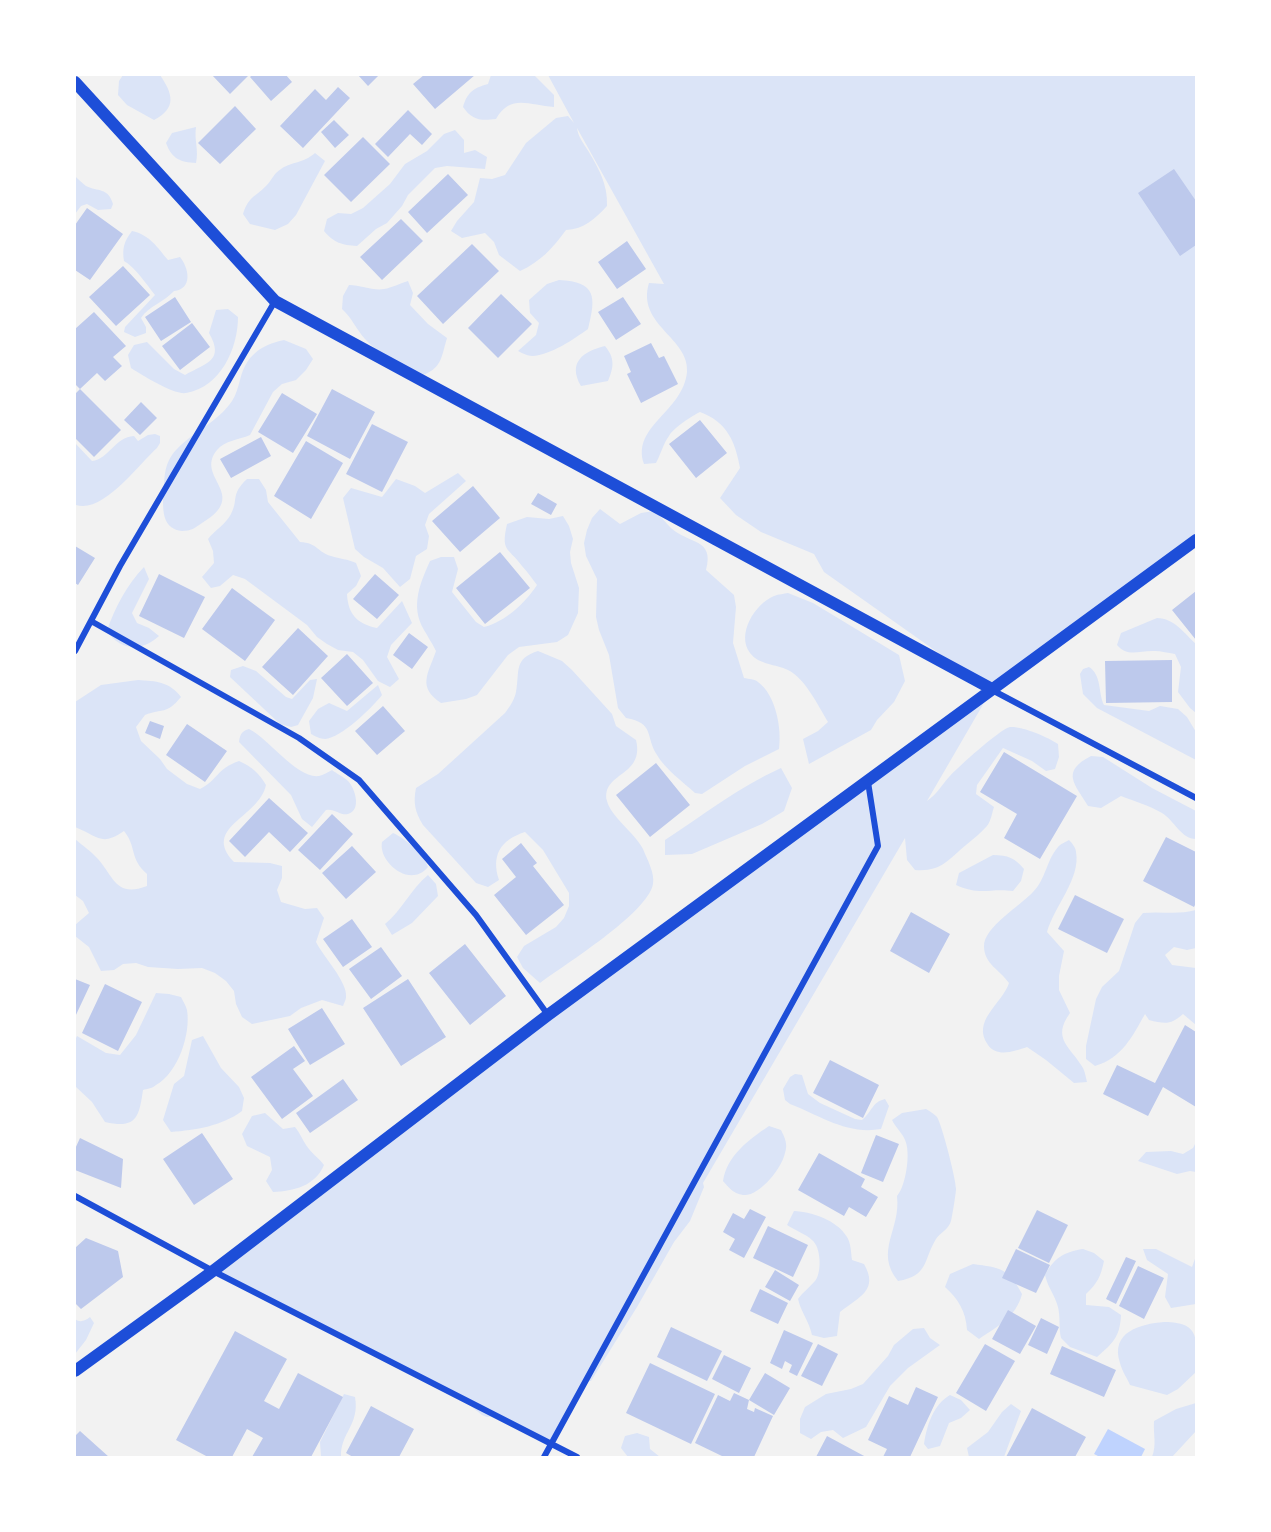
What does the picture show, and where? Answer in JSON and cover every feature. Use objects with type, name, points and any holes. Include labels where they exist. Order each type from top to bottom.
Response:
[{"type":"main road","points":[[75,82],[275,301],[992,689]]},
{"type":"main road","points":[[75,1371],[213,1271],[548,1014],[1196,540]]},
{"type":"street","points":[[75,651],[126,556],[275,301]]},
{"type":"street","points":[[91,621],[299,738],[358,780],[476,915],[548,1014]]},
{"type":"street","points":[[992,689],[1196,798]]},
{"type":"street","points":[[544,1457],[878,846],[868,780]]},
{"type":"street","points":[[75,1196],[213,1271],[577,1457]]},
{"type":"shaded area","points":[[123,75],[160,75],[170,94],[166,111],[154,120],[127,105],[118,95],[119,81]]},
{"type":"shaded area","points":[[491,75],[534,75],[554,95],[554,107],[522,103],[508,106],[496,119],[481,120],[473,117],[463,107],[465,102],[471,92],[488,84]]},
{"type":"shaded area","points":[[548,75],[1196,75],[1196,540],[992,689],[927,801],[969,758],[997,734],[1010,727],[1035,732],[1058,744],[1059,757],[1055,769],[1046,771],[1032,761],[1003,748],[977,785],[976,794],[994,807],[988,824],[980,834],[944,864],[924,870],[915,870],[907,860],[905,838],[703,1183],[704,1187],[690,1221],[674,1242],[637,1307],[591,1381],[587,1381],[551,1443],[498,1416],[482,1415],[463,1400],[213,1271],[991,690],[824,572],[814,554],[761,532],[736,515],[720,498],[740,468],[738,458],[732,441],[717,421],[700,412],[683,422],[667,439],[656,463],[644,464],[642,451],[645,439],[677,398],[687,372],[686,360],[650,310],[647,297],[649,283],[664,284],[577,128],[606,190],[607,206],[594,219],[578,228],[566,230],[546,254],[520,271],[499,255],[494,242],[485,233],[462,238],[451,231],[474,202],[480,178],[492,179],[505,175],[526,143],[556,118],[568,116],[574,123]]},
{"type":"shaded area","points":[[196,127],[196,163],[177,159],[166,143],[172,133]]},
{"type":"shaded area","points":[[455,130],[464,140],[464,153],[475,150],[487,157],[485,169],[447,166],[435,168],[408,195],[402,206],[387,223],[376,229],[357,246],[339,243],[324,231],[327,219],[338,213],[351,214],[363,208],[390,184],[405,164],[427,151],[444,134]]},
{"type":"shaded area","points":[[315,153],[325,161],[296,215],[288,224],[275,230],[250,224],[243,214],[250,200],[279,171]]},
{"type":"shaded area","points":[[75,176],[86,186],[105,192],[113,204],[111,209],[98,210],[87,204],[81,206],[75,214]]},
{"type":"shaded area","points":[[132,231],[157,246],[168,260],[180,257],[186,267],[188,277],[184,286],[144,314],[141,318],[146,327],[146,333],[135,337],[124,332],[125,327],[155,295],[137,272],[124,261],[124,245]]},
{"type":"shaded area","points":[[559,280],[581,284],[591,293],[592,308],[588,329],[547,353],[532,356],[518,351],[536,335],[539,323],[530,313],[529,300],[547,284]]},
{"type":"shaded area","points":[[408,281],[413,293],[410,305],[428,324],[447,338],[440,362],[433,370],[420,376],[371,345],[342,309],[343,296],[349,285],[380,289]]},
{"type":"shaded area","points":[[228,309],[238,317],[235,341],[225,364],[209,383],[198,389],[181,393],[158,384],[131,368],[128,355],[134,345],[147,342],[174,369],[185,375],[206,364],[211,360],[215,350],[209,333],[216,310]]},
{"type":"shaded area","points":[[284,340],[306,349],[313,359],[296,380],[282,384],[273,392],[250,435],[228,442],[217,450],[212,460],[212,469],[222,495],[222,503],[216,513],[190,530],[176,530],[166,520],[163,500],[165,473],[172,455],[213,421],[232,401],[250,358],[268,345]]},
{"type":"shaded area","points":[[605,346],[611,355],[612,363],[608,381],[581,386],[576,370],[580,359],[590,351]]},
{"type":"shaded area","points":[[155,434],[160,436],[157,448],[120,486],[98,502],[86,506],[76,505],[75,443],[92,461],[103,456],[127,437],[134,436],[138,441]]},
{"type":"shaded area","points":[[458,473],[466,481],[429,514],[425,525],[429,536],[427,549],[416,556],[410,579],[400,587],[383,568],[355,549],[343,498],[351,488],[382,497],[396,479],[415,486],[425,493]]},
{"type":"shaded area","points":[[247,479],[259,479],[266,490],[268,502],[300,542],[310,544],[334,557],[356,563],[361,576],[356,586],[347,594],[349,607],[359,621],[377,628],[402,601],[412,623],[391,645],[387,657],[399,679],[390,687],[378,681],[363,660],[353,652],[338,650],[327,644],[317,637],[307,625],[245,579],[233,575],[220,586],[211,588],[202,577],[214,563],[213,551],[208,539],[229,518],[238,489]]},
{"type":"shaded area","points":[[600,509],[620,524],[641,513],[654,511],[671,528],[703,547],[707,552],[706,570],[734,595],[736,607],[733,643],[744,678],[758,682],[773,704],[780,732],[779,749],[745,766],[702,794],[695,793],[669,770],[653,748],[645,727],[635,720],[626,718],[618,708],[609,655],[596,617],[597,579],[586,556],[584,543],[592,518]]},
{"type":"shaded area","points":[[563,516],[573,539],[570,552],[571,563],[579,588],[578,613],[568,635],[557,642],[519,647],[508,655],[477,695],[441,703],[427,686],[426,680],[436,651],[420,621],[417,604],[420,587],[430,561],[441,557],[454,557],[458,569],[452,592],[476,622],[484,627],[514,611],[537,585],[505,544],[507,524],[527,517],[549,519]]},
{"type":"shaded area","points":[[144,567],[149,579],[132,613],[137,623],[149,628],[159,636],[146,645],[125,646],[112,638],[107,631],[122,597]]},
{"type":"shaded area","points":[[788,593],[813,603],[899,655],[905,681],[894,702],[871,730],[809,764],[803,739],[818,731],[828,722],[800,679],[788,670],[754,657],[746,645],[745,637],[750,620],[760,606],[774,596]]},
{"type":"shaded area","points":[[1157,618],[1174,624],[1196,644],[1196,713],[1178,692],[1181,667],[1175,654],[1155,651],[1130,652],[1117,645],[1121,633]]},
{"type":"shaded area","points":[[538,651],[562,661],[572,670],[612,714],[616,726],[636,740],[637,752],[634,761],[610,784],[607,801],[613,813],[643,849],[653,875],[653,884],[648,896],[637,909],[604,938],[540,983],[523,968],[517,957],[524,946],[556,927],[564,918],[569,906],[569,893],[543,850],[525,832],[516,835],[504,844],[497,856],[499,880],[488,887],[476,883],[423,825],[416,812],[415,803],[416,788],[438,774],[505,713],[515,695],[521,662],[530,654]]},
{"type":"shaded area","points":[[243,666],[256,671],[286,697],[292,699],[310,680],[317,679],[313,698],[298,725],[291,727],[280,724],[230,677],[231,670]]},
{"type":"shaded area","points":[[1089,667],[1098,679],[1104,705],[1149,711],[1160,706],[1178,709],[1187,717],[1196,732],[1196,760],[1097,708],[1083,694],[1080,674],[1083,669]]},
{"type":"shaded area","points":[[138,680],[167,685],[181,697],[168,709],[145,715],[136,727],[141,741],[167,769],[187,784],[200,789],[226,767],[239,761],[255,771],[266,785],[253,806],[228,831],[224,840],[226,850],[234,862],[270,863],[282,866],[282,878],[277,890],[281,902],[305,909],[317,908],[324,918],[316,942],[339,976],[346,991],[343,1006],[322,1000],[301,1008],[290,1016],[252,1024],[242,1017],[236,1004],[234,991],[215,973],[202,968],[148,967],[136,963],[123,964],[114,970],[101,971],[89,947],[75,936],[75,925],[89,913],[83,901],[75,895],[75,839],[95,856],[117,884],[129,889],[147,886],[147,874],[135,858],[131,842],[124,831],[104,839],[75,827],[75,702],[101,685]]},
{"type":"shaded area","points":[[378,685],[382,695],[364,714],[339,734],[325,739],[311,734],[309,721],[318,709],[329,703],[347,711]]},
{"type":"shaded area","points":[[249,729],[301,771],[319,776],[332,770],[351,784],[356,799],[352,812],[345,814],[326,810],[312,827],[302,819],[291,795],[239,742],[242,733]]},
{"type":"shaded area","points":[[1091,756],[1103,757],[1152,788],[1196,811],[1196,839],[1182,833],[1162,813],[1121,796],[1101,808],[1088,806],[1075,785],[1073,773],[1081,762]]},
{"type":"shaded area","points":[[781,768],[792,788],[784,811],[762,824],[692,854],[665,855],[665,840],[736,793]]},
{"type":"shaded area","points":[[393,833],[414,847],[423,857],[428,867],[421,873],[404,874],[390,864],[385,857],[382,842]]},
{"type":"shaded area","points":[[1069,840],[1076,850],[1075,872],[1047,932],[1064,951],[1059,990],[1070,1013],[1062,1030],[1063,1036],[1083,1068],[1087,1082],[1074,1083],[1027,1047],[1006,1052],[992,1049],[984,1036],[983,1028],[985,1020],[1009,983],[987,958],[984,946],[986,939],[996,924],[1037,887],[1054,852]]},
{"type":"shaded area","points":[[993,855],[1011,858],[1024,869],[1021,881],[1013,891],[978,891],[956,885],[959,873]]},
{"type":"shaded area","points":[[428,875],[436,884],[438,896],[412,923],[392,935],[385,924]]},
{"type":"shaded area","points":[[1196,910],[1196,948],[1187,950],[1174,947],[1165,955],[1172,965],[1196,968],[1196,1025],[1183,1014],[1171,1022],[1164,1023],[1149,1020],[1145,1014],[1125,1046],[1112,1058],[1095,1066],[1086,1059],[1086,1046],[1096,999],[1102,987],[1119,971],[1135,923],[1143,913]]},
{"type":"shaded area","points":[[156,993],[181,997],[186,1007],[187,1030],[181,1052],[171,1072],[164,1079],[153,1087],[143,1090],[140,1108],[134,1119],[123,1124],[105,1122],[92,1102],[75,1086],[75,1040],[77,1036],[106,1053],[120,1055],[136,1035]]},
{"type":"shaded area","points":[[203,1036],[221,1068],[239,1087],[244,1098],[242,1111],[208,1126],[171,1132],[163,1120],[174,1084],[184,1076],[192,1040]]},
{"type":"shaded area","points":[[795,1074],[802,1075],[808,1094],[820,1103],[855,1119],[862,1120],[875,1105],[885,1099],[889,1106],[881,1129],[845,1127],[790,1104],[785,1100],[783,1089],[790,1077]]},
{"type":"shaded area","points":[[926,1109],[937,1117],[951,1164],[956,1189],[952,1219],[936,1239],[920,1271],[908,1279],[898,1281],[891,1270],[888,1250],[897,1208],[897,1196],[905,1177],[908,1152],[904,1138],[892,1120],[902,1113]]},
{"type":"shaded area","points":[[265,1113],[283,1129],[295,1127],[308,1148],[324,1165],[309,1183],[296,1189],[273,1192],[266,1181],[272,1170],[270,1157],[247,1146],[242,1134],[252,1116]]},
{"type":"shaded area","points":[[769,1126],[781,1130],[784,1136],[786,1147],[783,1159],[763,1187],[749,1194],[737,1193],[723,1181],[725,1172],[740,1149]]},
{"type":"shaded area","points":[[1196,1142],[1196,1172],[1177,1174],[1138,1161],[1146,1152],[1171,1151],[1183,1154],[1193,1148]]},
{"type":"shaded area","points":[[794,1211],[816,1215],[843,1231],[851,1248],[852,1260],[864,1264],[868,1273],[868,1287],[865,1292],[840,1312],[837,1336],[824,1338],[812,1335],[799,1304],[798,1299],[817,1277],[820,1260],[815,1243],[787,1225]]},
{"type":"shaded area","points":[[1083,1249],[1094,1253],[1104,1261],[1098,1279],[1086,1294],[1086,1305],[1109,1307],[1121,1315],[1115,1339],[1097,1357],[1070,1347],[1061,1338],[1058,1308],[1045,1275],[1060,1257]]},
{"type":"shaded area","points":[[1143,1249],[1156,1249],[1192,1267],[1196,1256],[1196,1304],[1171,1308],[1165,1297],[1168,1274],[1147,1260]]},
{"type":"shaded area","points":[[973,1264],[1002,1270],[1012,1278],[1022,1294],[1011,1315],[979,1339],[967,1330],[960,1306],[945,1287],[950,1274]]},
{"type":"shaded area","points":[[90,1317],[94,1323],[86,1340],[75,1354],[75,1319],[82,1321]]},
{"type":"shaded area","points":[[1164,1322],[1185,1326],[1195,1336],[1196,1343],[1196,1372],[1178,1389],[1167,1395],[1130,1385],[1121,1366],[1118,1352],[1119,1344],[1129,1332],[1146,1325]]},
{"type":"shaded area","points":[[924,1328],[930,1338],[940,1345],[908,1368],[890,1386],[866,1427],[843,1438],[833,1430],[821,1432],[811,1439],[800,1433],[800,1419],[805,1407],[826,1394],[863,1384],[888,1356],[894,1345],[913,1329]]},
{"type":"shaded area","points":[[344,1394],[355,1397],[356,1407],[353,1422],[343,1441],[341,1457],[321,1457],[320,1442]]},
{"type":"shaded area","points":[[950,1395],[961,1400],[970,1410],[961,1418],[949,1423],[940,1446],[928,1449],[924,1444],[932,1416],[939,1404]]},
{"type":"shaded area","points":[[1196,1403],[1196,1431],[1172,1457],[1152,1457],[1155,1444],[1154,1421],[1176,1409]]},
{"type":"shaded area","points":[[1011,1404],[1021,1411],[1004,1457],[969,1457],[967,1448],[988,1432],[1002,1412]]},
{"type":"shaded area","points":[[637,1433],[649,1437],[650,1449],[660,1457],[628,1457],[621,1448],[625,1436]]},
{"type":"water","points":[[1108,1429],[1145,1449],[1141,1457],[1100,1457],[1094,1454]]},
{"type":"building","points":[[212,75],[249,75],[230,94]]},
{"type":"building","points":[[252,75],[286,75],[292,82],[271,101],[250,77]]},
{"type":"building","points":[[358,75],[379,75],[368,86]]},
{"type":"building","points":[[424,75],[475,75],[435,109],[413,84]]},
{"type":"building","points":[[338,87],[350,98],[303,148],[280,126],[315,89],[326,100]]},
{"type":"building","points":[[235,106],[256,129],[220,164],[198,143]]},
{"type":"building","points":[[408,110],[432,134],[422,145],[410,134],[388,157],[375,144]]},
{"type":"building","points":[[334,120],[349,135],[335,148],[321,132]]},
{"type":"building","points":[[363,137],[390,164],[351,202],[324,175]]},
{"type":"building","points":[[1174,169],[1196,201],[1196,245],[1180,256],[1138,193]]},
{"type":"building","points":[[448,174],[468,195],[427,233],[408,212]]},
{"type":"building","points":[[87,208],[123,234],[90,280],[75,270],[75,225]]},
{"type":"building","points":[[401,219],[423,241],[382,280],[360,257]]},
{"type":"building","points":[[627,241],[646,269],[617,289],[598,262]]},
{"type":"building","points":[[472,244],[499,271],[443,324],[417,296]]},
{"type":"building","points":[[123,266],[150,295],[116,326],[89,297]]},
{"type":"building","points":[[501,294],[532,324],[498,358],[468,328]]},
{"type":"building","points":[[175,297],[191,322],[161,341],[145,317]]},
{"type":"building","points":[[623,297],[641,324],[616,340],[598,312]]},
{"type":"building","points":[[94,312],[126,346],[113,357],[122,366],[105,381],[97,373],[80,389],[75,384],[75,329]]},
{"type":"building","points":[[192,323],[210,347],[180,370],[162,346]]},
{"type":"building","points":[[651,343],[659,358],[664,356],[678,384],[641,403],[627,374],[631,372],[624,356]]},
{"type":"building","points":[[80,389],[121,430],[94,457],[75,438],[75,394]]},
{"type":"building","points":[[332,389],[375,412],[350,459],[307,436]]},
{"type":"building","points":[[282,393],[317,414],[293,453],[258,432]]},
{"type":"building","points":[[141,402],[157,418],[140,435],[124,420]]},
{"type":"building","points":[[700,420],[727,453],[696,478],[669,444]]},
{"type":"building","points":[[372,424],[408,442],[382,492],[346,474]]},
{"type":"building","points":[[261,437],[271,456],[231,478],[220,459]]},
{"type":"building","points":[[306,441],[343,463],[311,519],[274,496]]},
{"type":"building","points":[[473,486],[500,518],[460,552],[432,521]]},
{"type":"building","points":[[538,493],[557,504],[551,515],[531,504]]},
{"type":"building","points":[[75,546],[95,558],[78,585],[75,583]]},
{"type":"building","points":[[500,552],[530,588],[485,624],[456,588]]},
{"type":"building","points":[[159,574],[205,597],[184,638],[139,616]]},
{"type":"building","points":[[375,574],[399,595],[377,619],[353,599]]},
{"type":"building","points":[[232,588],[275,620],[245,661],[202,629]]},
{"type":"building","points":[[1196,591],[1196,640],[1172,610]]},
{"type":"building","points":[[298,628],[328,656],[293,695],[262,667]]},
{"type":"building","points":[[409,633],[428,647],[412,669],[393,655]]},
{"type":"building","points":[[347,654],[373,683],[347,706],[321,678]]},
{"type":"building","points":[[1172,660],[1172,702],[1106,703],[1105,661]]},
{"type":"building","points":[[383,706],[405,731],[377,755],[355,731]]},
{"type":"building","points":[[150,721],[164,726],[160,739],[145,733]]},
{"type":"building","points":[[187,724],[227,751],[205,782],[166,755]]},
{"type":"building","points":[[1004,752],[1077,796],[1040,859],[1004,838],[1017,814],[980,792]]},
{"type":"building","points":[[656,763],[690,805],[650,837],[616,795]]},
{"type":"building","points":[[269,798],[308,833],[290,852],[269,832],[245,857],[229,841]]},
{"type":"building","points":[[332,814],[353,834],[320,870],[298,850]]},
{"type":"building","points":[[1166,837],[1196,852],[1196,903],[1194,907],[1143,881]]},
{"type":"building","points":[[521,843],[537,863],[533,866],[564,905],[526,935],[494,895],[516,877],[502,859]]},
{"type":"building","points":[[352,846],[376,872],[346,899],[322,873]]},
{"type":"building","points":[[1075,895],[1124,919],[1107,953],[1058,929]]},
{"type":"building","points":[[911,912],[950,934],[929,973],[890,951]]},
{"type":"building","points":[[352,919],[372,947],[343,967],[323,939]]},
{"type":"building","points":[[465,944],[506,996],[470,1025],[429,973]]},
{"type":"building","points":[[381,947],[402,976],[371,999],[349,969]]},
{"type":"building","points":[[75,979],[90,985],[75,1017]]},
{"type":"building","points":[[408,979],[446,1037],[401,1066],[363,1008]]},
{"type":"building","points":[[105,984],[142,1002],[118,1051],[82,1033]]},
{"type":"building","points":[[322,1008],[345,1044],[310,1065],[288,1029]]},
{"type":"building","points":[[1185,1025],[1196,1032],[1196,1107],[1163,1087],[1148,1116],[1103,1094],[1117,1065],[1155,1083]]},
{"type":"building","points":[[294,1046],[305,1061],[293,1069],[313,1096],[282,1119],[251,1077]]},
{"type":"building","points":[[830,1060],[879,1085],[863,1118],[813,1093]]},
{"type":"building","points":[[343,1079],[358,1100],[310,1133],[296,1113]]},
{"type":"building","points":[[202,1133],[233,1179],[194,1205],[163,1159]]},
{"type":"building","points":[[876,1135],[899,1144],[883,1182],[861,1173]]},
{"type":"building","points":[[80,1138],[123,1159],[121,1188],[75,1170],[75,1149]]},
{"type":"building","points":[[819,1153],[865,1179],[861,1187],[878,1197],[866,1217],[849,1207],[844,1216],[798,1190]]},
{"type":"building","points":[[750,1209],[766,1217],[744,1258],[729,1250],[735,1239],[723,1232],[733,1213],[744,1219]]},
{"type":"building","points":[[1037,1210],[1068,1225],[1049,1263],[1018,1248]]},
{"type":"building","points":[[768,1226],[808,1245],[793,1277],[753,1258]]},
{"type":"building","points":[[86,1238],[118,1251],[123,1277],[81,1309],[75,1303],[75,1248]]},
{"type":"building","points":[[1016,1249],[1050,1265],[1036,1293],[1002,1278]]},
{"type":"building","points":[[1126,1257],[1136,1261],[1116,1304],[1106,1299]]},
{"type":"building","points":[[1138,1266],[1164,1278],[1144,1319],[1119,1306]]},
{"type":"building","points":[[775,1270],[799,1285],[790,1301],[765,1287]]},
{"type":"building","points":[[760,1289],[788,1303],[778,1324],[750,1311]]},
{"type":"building","points":[[1008,1310],[1036,1326],[1020,1354],[992,1339]]},
{"type":"building","points":[[1041,1318],[1059,1327],[1047,1354],[1028,1345]]},
{"type":"building","points":[[671,1327],[722,1351],[707,1381],[657,1357]]},
{"type":"building","points":[[784,1330],[813,1343],[797,1376],[789,1372],[792,1365],[785,1361],[782,1369],[770,1363]]},
{"type":"building","points":[[235,1331],[287,1359],[264,1401],[279,1409],[298,1373],[343,1397],[311,1457],[252,1457],[263,1438],[247,1429],[232,1457],[208,1457],[176,1440]]},
{"type":"building","points":[[818,1344],[838,1354],[822,1386],[801,1376]]},
{"type":"building","points":[[985,1344],[1015,1361],[986,1411],[956,1393]]},
{"type":"building","points":[[1062,1346],[1116,1370],[1104,1397],[1050,1374]]},
{"type":"building","points":[[724,1355],[751,1368],[739,1393],[712,1379]]},
{"type":"building","points":[[650,1363],[715,1394],[691,1444],[626,1413]]},
{"type":"building","points":[[765,1373],[790,1388],[774,1415],[749,1400]]},
{"type":"building","points":[[916,1387],[938,1397],[910,1457],[883,1457],[887,1449],[868,1440],[889,1396],[908,1405]]},
{"type":"building","points":[[734,1393],[749,1400],[747,1409],[754,1412],[755,1408],[773,1416],[754,1457],[724,1457],[695,1443],[718,1395],[730,1401]]},
{"type":"building","points":[[371,1406],[414,1429],[399,1457],[353,1457],[346,1453]]},
{"type":"building","points":[[1032,1408],[1086,1437],[1075,1457],[1006,1457]]},
{"type":"building","points":[[80,1431],[109,1457],[75,1457],[75,1436]]},
{"type":"building","points":[[827,1436],[866,1457],[816,1457]]}]
